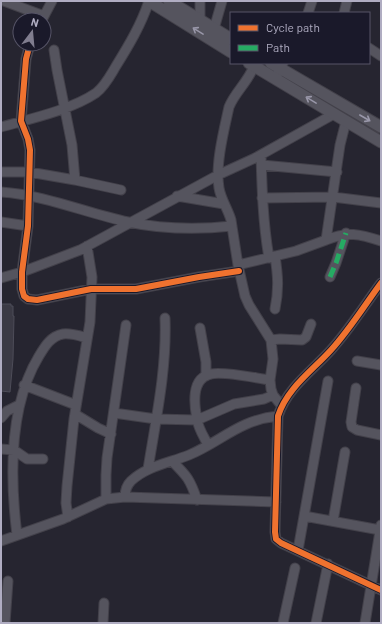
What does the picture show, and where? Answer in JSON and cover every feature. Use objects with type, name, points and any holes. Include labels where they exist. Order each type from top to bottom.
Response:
[{"type":"street","points":[[4,1],[29,12]]},
{"type":"street","points":[[46,12],[52,1]]},
{"type":"street","points":[[1,127],[66,107],[96,92],[105,84],[138,29],[149,1],[230,51]]},
{"type":"street","points":[[170,1],[230,38]]},
{"type":"street","points":[[200,1],[200,21]]},
{"type":"street","points":[[214,29],[222,1]]},
{"type":"street","points":[[308,12],[312,1]]},
{"type":"street","points":[[344,12],[347,1]]},
{"type":"street","points":[[370,49],[381,56]]},
{"type":"street","points":[[54,50],[66,107],[72,145],[75,180]]},
{"type":"street","points":[[28,52],[21,121],[28,139],[30,150],[28,226],[22,272],[22,289],[24,296],[28,299],[37,300],[91,289],[136,289],[199,277],[238,268],[296,251],[329,237],[346,234],[364,235],[381,241]]},
{"type":"street","points":[[281,405],[273,395],[271,389],[270,380],[273,359],[271,340],[245,296],[238,268],[230,213],[224,204],[219,188],[218,162],[229,107],[234,96],[248,80],[252,65],[381,142]]},
{"type":"street","points":[[275,79],[278,65],[381,128]]},
{"type":"street","points":[[1,278],[22,272],[80,250],[177,196],[262,155],[334,114]]},
{"type":"street","points":[[329,237],[340,145],[346,121]]},
{"type":"street","points":[[262,155],[264,233],[279,279],[275,309]]},
{"type":"street","points":[[262,165],[337,172]]},
{"type":"street","points":[[1,172],[29,172],[121,190]]},
{"type":"street","points":[[1,192],[29,195],[129,222],[183,229],[209,229],[232,226]]},
{"type":"street","points":[[177,196],[224,204]]},
{"type":"street","points":[[262,198],[333,197],[381,203]]},
{"type":"street","points":[[1,222],[28,226]]},
{"type":"street","points":[[330,277],[346,234]]},
{"type":"street","points":[[68,517],[66,486],[76,409],[90,322],[92,277],[88,246]]},
{"type":"street","points":[[381,283],[332,350],[289,394],[281,405],[278,416],[275,532],[276,539],[281,543],[381,590]]},
{"type":"street","points":[[148,469],[166,342],[165,318]]},
{"type":"street","points":[[271,340],[302,340],[306,336],[311,324]]},
{"type":"street","points":[[106,500],[106,475],[126,325]]},
{"type":"street","points":[[200,328],[206,362],[206,376]]},
{"type":"street","points":[[17,535],[13,502],[12,472],[16,425],[24,385],[46,345],[53,338],[63,334],[87,338]]},
{"type":"street","points":[[357,361],[381,365]]},
{"type":"street","points":[[208,445],[197,420],[195,398],[196,385],[200,378],[210,374],[221,374],[270,380]]},
{"type":"street","points":[[298,550],[328,381]]},
{"type":"street","points":[[24,385],[76,409],[98,428],[111,434]]},
{"type":"street","points":[[356,388],[351,422],[352,427],[357,430],[381,435]]},
{"type":"street","points":[[114,413],[156,419],[197,420],[234,404],[264,399],[273,395]]},
{"type":"street","points":[[1,418],[7,411],[19,405]]},
{"type":"street","points":[[125,497],[125,489],[129,482],[148,469],[190,455],[249,422],[278,416]]},
{"type":"street","points":[[1,449],[14,450],[27,459],[43,459]]},
{"type":"street","points":[[333,521],[345,452]]},
{"type":"street","points":[[172,461],[187,475],[193,486],[197,500]]},
{"type":"street","points":[[1,541],[68,517],[106,500],[125,497],[276,502]]},
{"type":"street","points":[[304,516],[381,528],[370,584],[365,623]]},
{"type":"street","points":[[316,623],[328,564]]},
{"type":"street","points":[[283,623],[294,568]]},
{"type":"street","points":[[5,623],[8,581]]},
{"type":"street","points":[[103,623],[104,603]]},
{"type":"building","points":[[1,304],[11,304],[11,306],[13,306],[13,359],[10,392],[1,391]]},
{"type":"marked path","points":[[330,277],[346,233]]},
{"type":"cycle path","points":[[28,52],[21,121],[28,139],[30,150],[28,226],[22,272],[22,289],[24,296],[28,299],[37,300],[91,289],[136,289],[239,271]]},
{"type":"cycle path","points":[[381,283],[351,326],[331,350],[294,388],[282,406],[278,416],[275,532],[276,539],[281,543],[381,590]]}]
